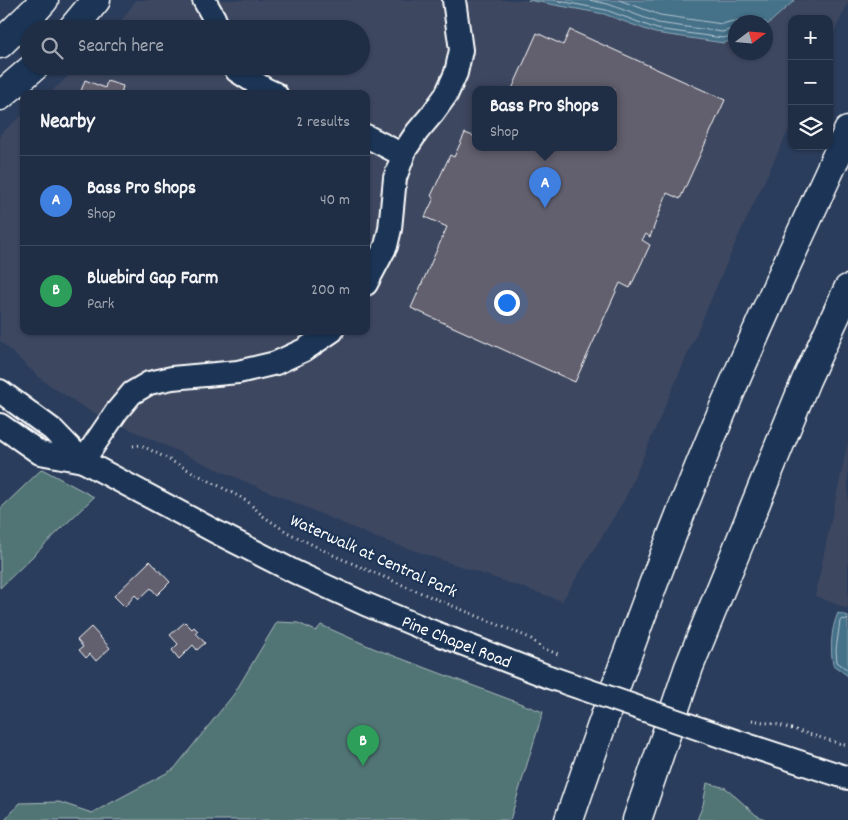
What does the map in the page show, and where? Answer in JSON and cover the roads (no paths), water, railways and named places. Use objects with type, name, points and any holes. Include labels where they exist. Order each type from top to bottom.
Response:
[{"type":"main road","points":[[24,20],[44,0]]},
{"type":"main road","points":[[79,20],[96,0]]},
{"type":"main road","points":[[0,44],[20,24]]},
{"type":"main road","points":[[0,96],[24,75]]},
{"type":"main road","points":[[569,820],[658,571],[711,439],[785,266],[848,131]]},
{"type":"main road","points":[[637,820],[690,667],[806,380],[848,289]]},
{"type":"street","points":[[204,0],[215,20]]},
{"type":"street","points":[[370,276],[386,246],[390,229],[395,178],[405,150],[446,95],[456,73],[461,50],[454,0]]},
{"type":"street","points":[[244,75],[267,90]]},
{"type":"street","points":[[370,138],[403,155]]},
{"type":"street","points":[[83,461],[117,410],[132,393],[150,383],[172,378],[238,372],[276,363],[304,350],[326,335]]},
{"type":"street","name":"Pine Chapel Road","points":[[0,391],[54,430],[83,461]]},
{"type":"street","name":"Pine Chapel Road","points":[[0,425],[40,453],[83,461],[218,534],[365,604],[549,677],[848,778]]},
{"type":"water","points":[[528,0],[795,0],[773,20],[773,15],[728,15],[728,42],[724,43],[655,33],[604,14]]},
{"type":"water","points":[[838,613],[848,616],[848,676],[833,665],[832,639]]},
{"type":"place","name":"Bass Pro Shops","points":[[545,208]]},
{"type":"place","name":"Bluebird Gap Farm","points":[[363,766]]}]
